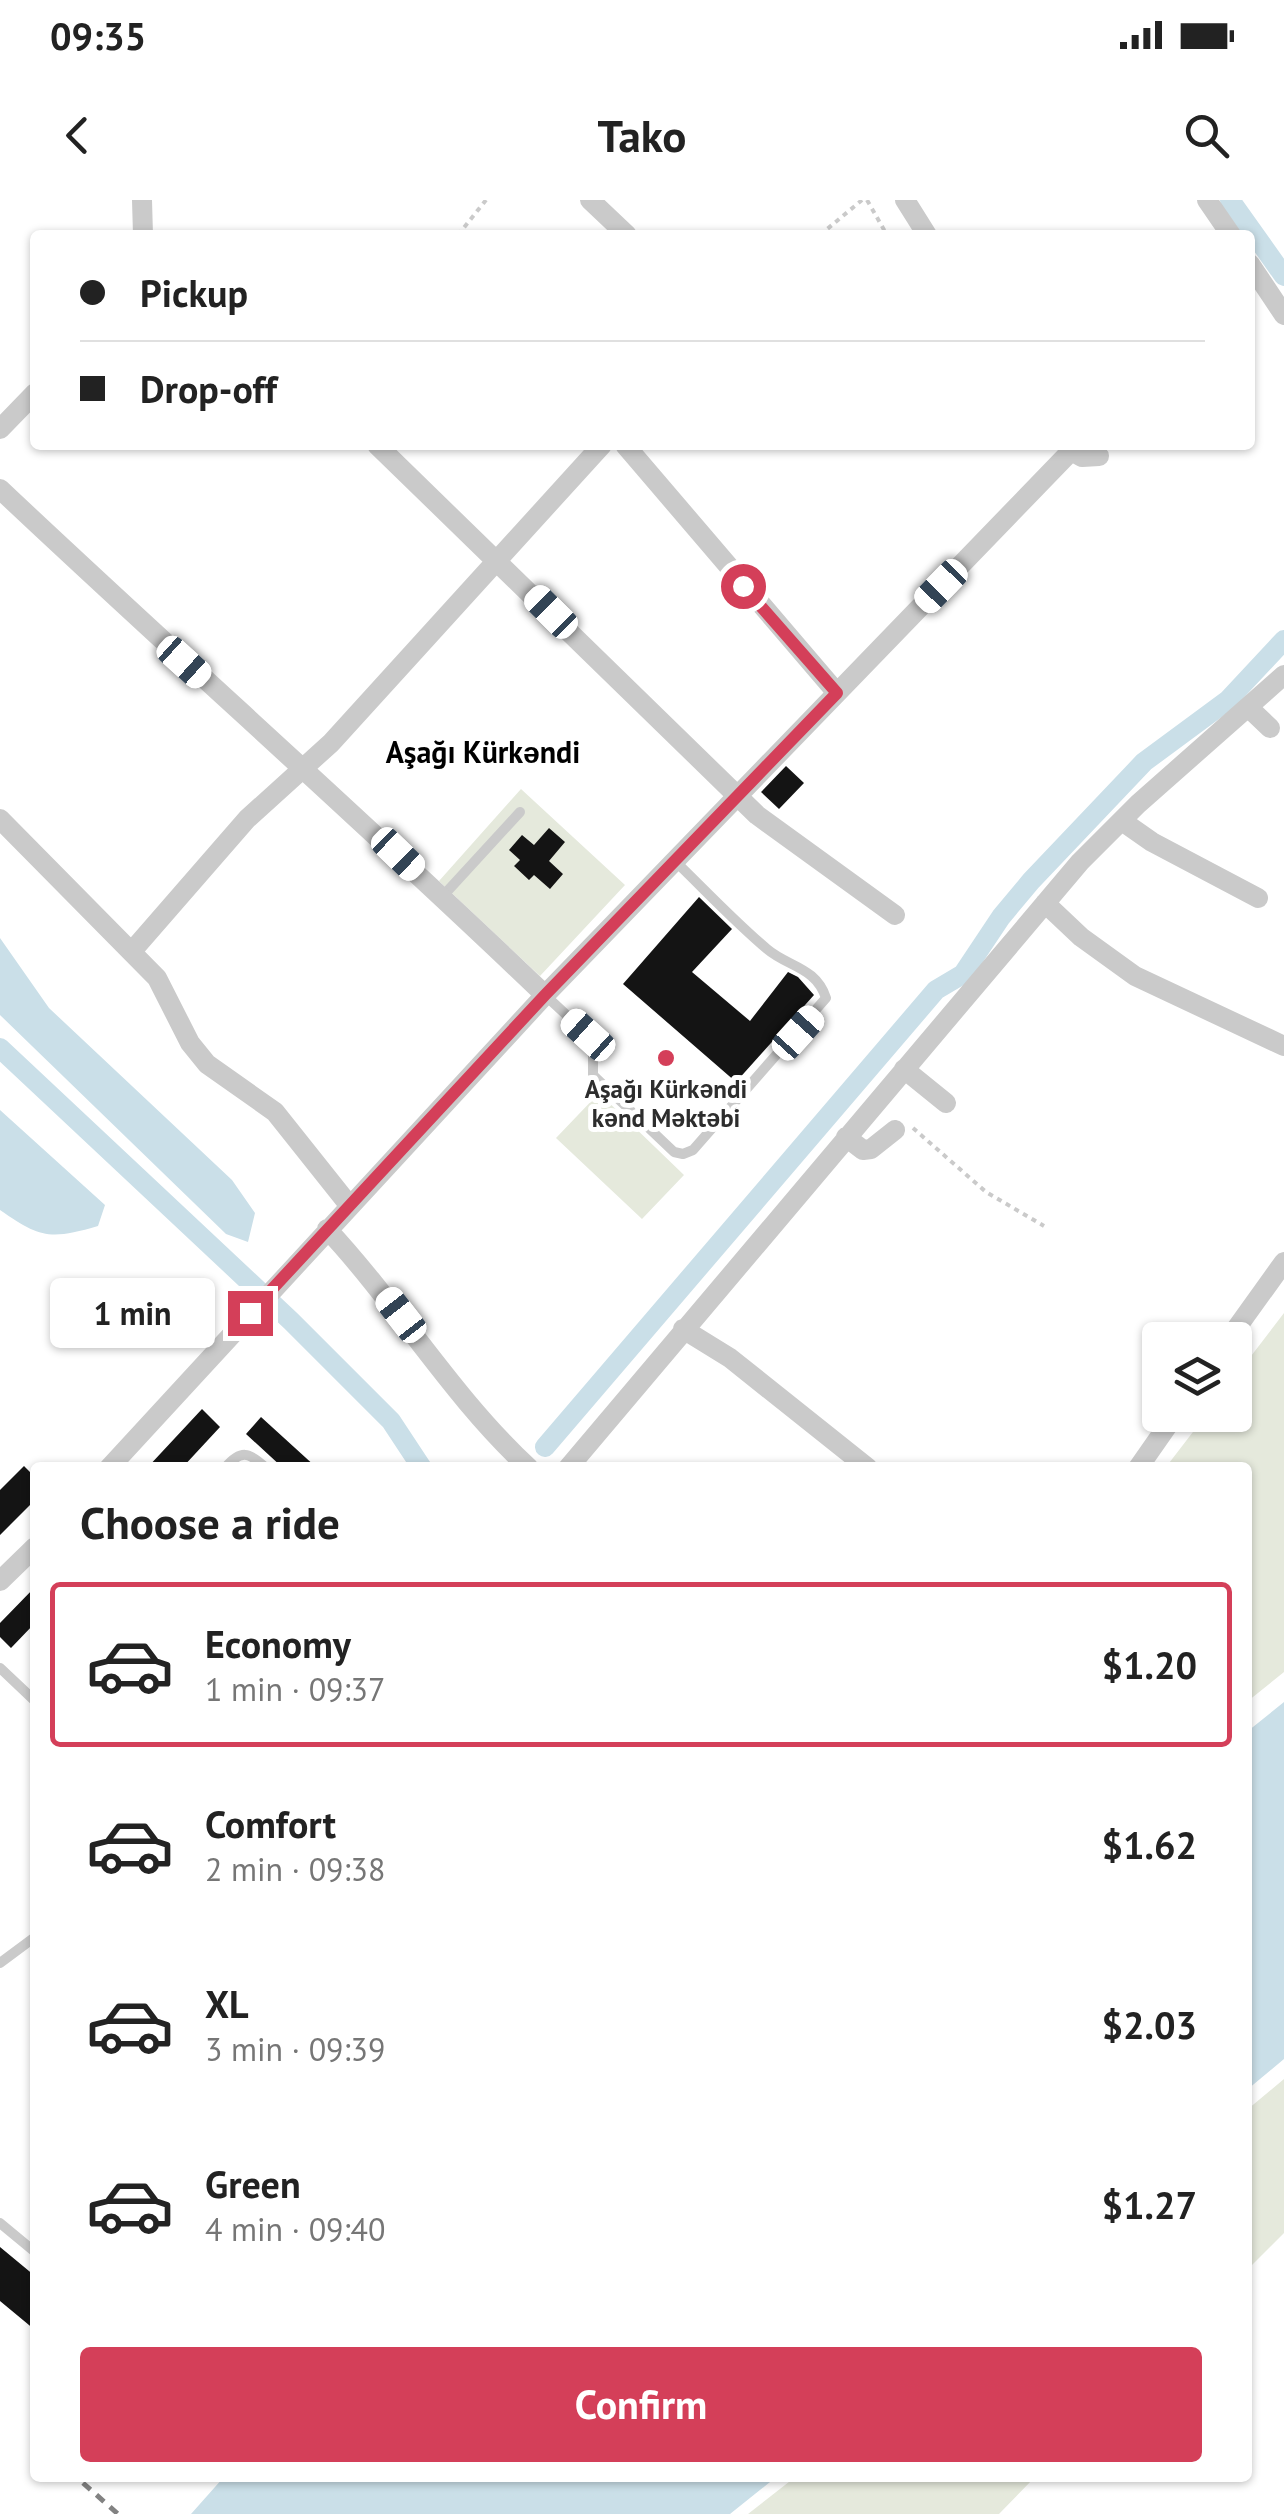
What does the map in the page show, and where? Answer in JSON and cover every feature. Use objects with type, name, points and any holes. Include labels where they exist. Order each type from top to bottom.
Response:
[{"type":"street","points":[[142,200],[143,230]]},
{"type":"street","points":[[590,200],[622,230]]},
{"type":"street","points":[[905,200],[924,230]]},
{"type":"street","points":[[1207,200],[1227,230]]},
{"type":"street","points":[[1255,272],[1284,315]]},
{"type":"street","points":[[0,429],[30,398]]},
{"type":"street","points":[[383,450],[770,827],[896,915]]},
{"type":"street","points":[[133,950],[248,819],[304,769],[594,450]]},
{"type":"street","points":[[629,450],[837,693]]},
{"type":"street","points":[[117,1462],[545,995],[1067,450]]},
{"type":"street","points":[[1072,450],[1082,456],[1099,456]]},
{"type":"street","points":[[0,489],[545,995]]},
{"type":"street","points":[[573,1462],[1080,862],[1284,675]]},
{"type":"street","points":[[1250,708],[1270,728]]},
{"type":"street","points":[[0,818],[158,978],[190,1043],[207,1064],[275,1112],[350,1205]]},
{"type":"street","points":[[1122,820],[1152,842],[1258,898]]},
{"type":"street","points":[[1045,904],[1081,937],[1134,976],[1284,1046]]},
{"type":"street","points":[[904,1069],[946,1102]]},
{"type":"street","points":[[846,1138],[858,1147],[872,1149],[901,1126]]},
{"type":"street","points":[[327,1229],[376,1284],[473,1409],[523,1462]]},
{"type":"street","points":[[1241,1322],[1284,1262]]},
{"type":"street","points":[[684,1329],[730,1358],[860,1462]]},
{"type":"street","points":[[1142,1462],[1163,1432]]},
{"type":"street","points":[[0,1581],[30,1551]]},
{"type":"lane","points":[[442,897],[520,812]]},
{"type":"lane","points":[[545,995],[593,1043],[593,1075],[674,1152],[693,1150],[826,998],[803,968],[768,950],[674,860]]},
{"type":"lane","points":[[230,1462],[244,1452],[260,1462]]},
{"type":"lane","points":[[0,1668],[30,1696]]},
{"type":"lane","points":[[0,1963],[30,1940]]},
{"type":"lane","points":[[0,2223],[30,2248]]},
{"type":"path","points":[[462,230],[486,200]]},
{"type":"path","points":[[826,230],[864,200],[884,230]]},
{"type":"path","points":[[901,1126],[986,1192],[1044,1226]]},
{"type":"shaded area","points":[[521,789],[625,885],[540,976],[439,881]]},
{"type":"shaded area","points":[[599,1093],[684,1175],[642,1219],[556,1138]]},
{"type":"shaded area","points":[[1284,1313],[1284,1672],[1252,1698],[1252,1462],[1170,1462],[1193,1432],[1252,1432],[1252,1355]]},
{"type":"shaded area","points":[[1284,2079],[1284,2233],[1252,2265],[1252,2106]]},
{"type":"shaded area","points":[[789,2482],[1030,2482],[999,2514],[748,2514]]},
{"type":"water","points":[[0,938],[49,1008],[232,1180],[255,1213],[248,1242],[226,1234],[0,1015]]},
{"type":"water","points":[[0,1110],[105,1205],[98,1226],[46,1234],[0,1210]]},
{"type":"water","points":[[1284,1702],[1284,2059],[1252,2086],[1252,1728]]},
{"type":"water","points":[[219,2482],[770,2482],[730,2514],[191,2514]]},
{"type":"building","points":[[786,766],[804,783],[779,809],[761,792]]},
{"type":"building","points":[[549,828],[565,842],[549,861],[563,874],[550,889],[534,875],[529,880],[514,866],[520,860],[509,850],[522,835],[534,845]]},
{"type":"building","points":[[699,897],[732,929],[692,972],[750,1021],[788,972],[814,995],[736,1082],[623,984]]},
{"type":"building","points":[[202,1409],[220,1427],[188,1462],[153,1462]]},
{"type":"building","points":[[261,1417],[310,1462],[276,1462],[246,1434]]},
{"type":"building","points":[[24,1466],[30,1472],[30,1505],[0,1535],[0,1490]]},
{"type":"building","points":[[30,1592],[30,1628],[11,1648],[0,1637],[0,1623]]},
{"type":"building","points":[[0,2247],[30,2272],[30,2326],[0,2301]]},
{"type":"waterway","points":[[1230,200],[1251,230]]},
{"type":"waterway","points":[[1255,235],[1284,276]]},
{"type":"waterway","points":[[545,1447],[936,990],[963,974],[1031,881],[1144,762],[1228,700],[1284,640]]},
{"type":"waterway","points":[[0,1048],[291,1321],[391,1421],[418,1462]]},
{"type":"railway","points":[[83,2483],[118,2514]]},
{"type":"place","name":"Aşağı Kürkəndi kənd Məktəbi","points":[[666,1058]]},
{"type":"district","name":"Aşağı Kürkəndi","points":[[483,753]]},
{"type":"route","points":[[250,1313],[545,995],[837,693],[743,586]]}]
